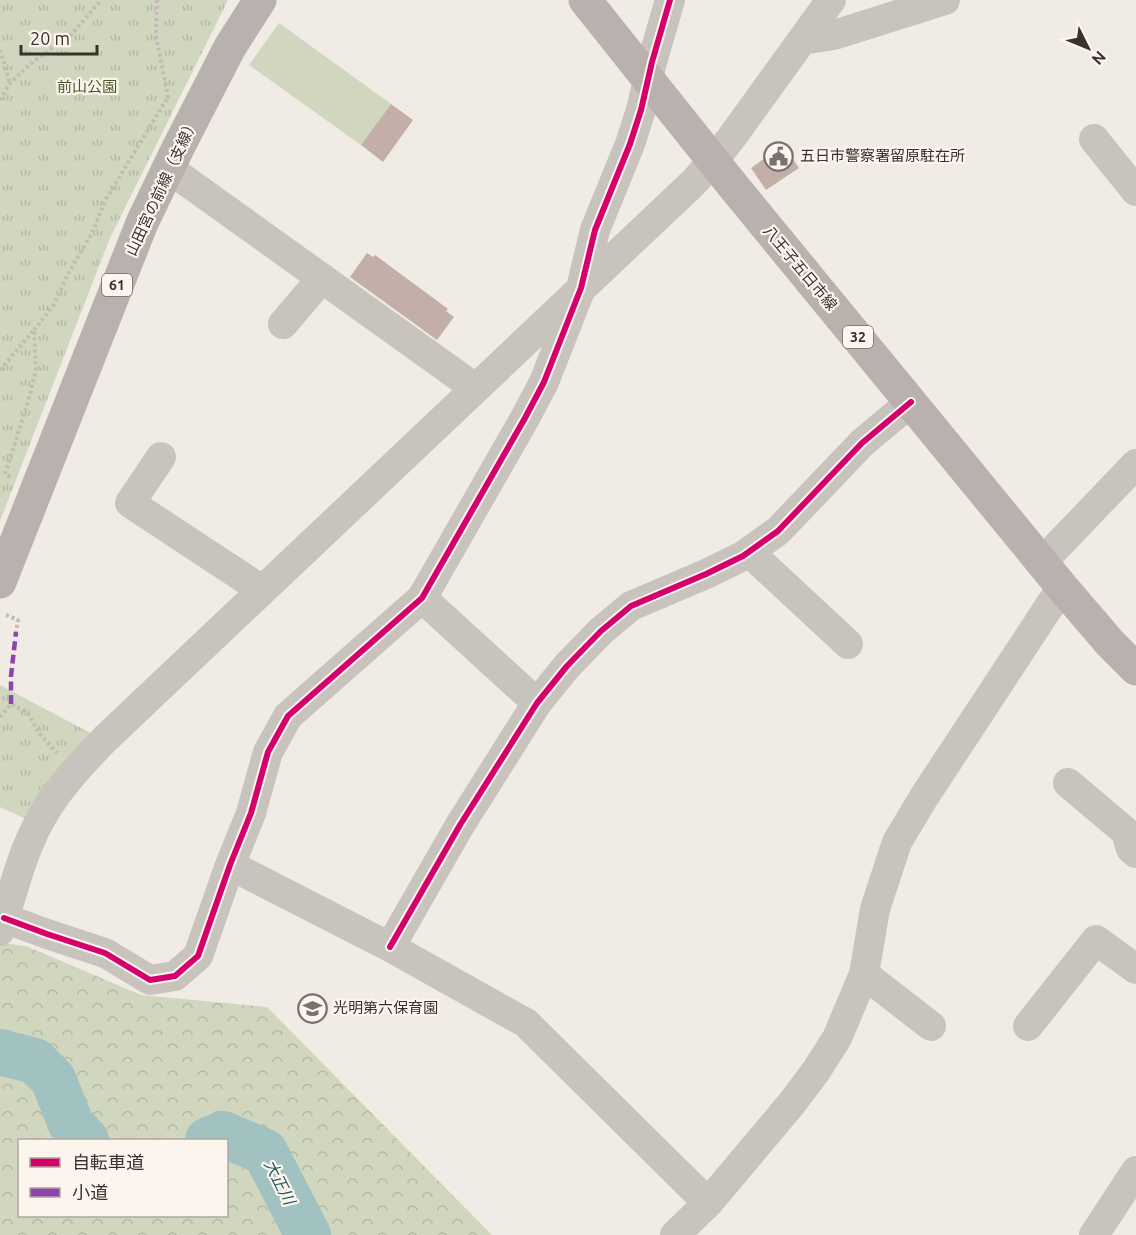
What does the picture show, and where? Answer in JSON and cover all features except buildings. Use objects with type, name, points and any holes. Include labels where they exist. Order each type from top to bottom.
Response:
[{"type":"main road","name":"山田宮の前線（支線）","points":[[0,582],[142,223],[230,47],[260,0]]},
{"type":"main road","name":"八王子五日市線","points":[[585,0],[713,161],[1052,574],[1110,643],[1136,669]]},
{"type":"street","points":[[670,0],[630,144],[595,230],[581,288],[544,382],[422,598],[288,716],[268,753],[251,813],[198,956],[175,976],[150,981],[105,952],[47,934],[2,925],[25,853],[38,824],[59,791],[105,739],[475,388],[500,365],[581,288],[693,183],[713,161],[831,0]]},
{"type":"street","points":[[802,40],[834,34],[945,0]]},
{"type":"street","points":[[1094,139],[1136,191]]},
{"type":"street","points":[[168,168],[475,388]]},
{"type":"street","points":[[283,324],[322,278]]},
{"type":"street","points":[[500,365],[526,376],[537,395]]},
{"type":"street","points":[[390,947],[460,825],[537,703],[567,666],[631,606],[743,556],[777,531],[862,443],[912,402]]},
{"type":"street","points":[[162,457],[130,503],[262,590]]},
{"type":"street","points":[[675,1235],[708,1203],[792,1103],[837,1038],[864,974],[875,909],[897,842],[1052,574],[1136,464]]},
{"type":"street","points":[[749,552],[848,644]]},
{"type":"street","points":[[422,598],[537,703]]},
{"type":"street","points":[[1068,783],[1126,832],[1131,849],[1136,853]]},
{"type":"street","points":[[230,865],[390,947],[526,1023],[708,1203]]},
{"type":"street","points":[[1028,1026],[1096,940],[1136,969]]},
{"type":"street","points":[[864,974],[931,1026]]},
{"type":"street","points":[[1094,1235],[1136,1171]]},
{"type":"path","points":[[0,100],[10,83],[30,64],[72,34],[101,0]]},
{"type":"path","points":[[158,0],[156,36],[168,97]]},
{"type":"path","points":[[0,50],[10,83]]},
{"type":"path","points":[[0,370],[54,304],[70,270],[92,233],[106,199],[175,88]]},
{"type":"path","points":[[5,474],[36,370],[34,330]]},
{"type":"path","points":[[6,615],[18,620],[16,632]]},
{"type":"path","points":[[0,717],[11,704],[28,713],[39,733],[61,756]]},
{"type":"green space","name":"前山公園","points":[[0,0],[228,0],[110,238],[0,521]]},
{"type":"green space","points":[[279,23],[391,104],[361,145],[249,65]]},
{"type":"green space","points":[[0,685],[98,737],[35,823],[0,807]]},
{"type":"green space","points":[[0,943],[26,946],[141,995],[267,1007],[492,1235],[0,1235]]},
{"type":"waterway","name":"大正川","points":[[0,1052],[35,1061],[53,1079],[71,1124],[85,1139]]},
{"type":"waterway","name":"大正川","points":[[210,1139],[223,1134],[265,1152],[308,1235]]},
{"type":"marked path","points":[[11,704],[11,676],[16,632]]},
{"type":"cycle path","points":[[4,918],[105,953],[150,980],[175,976],[198,956],[251,813],[268,752],[288,716],[422,598],[544,382],[581,288],[595,230],[630,144],[670,0]]},
{"type":"cycle path","points":[[390,947],[460,825],[537,703],[567,666],[601,631],[631,606],[743,556],[778,531],[862,443],[911,402]]},
{"type":"place","name":"五日市警察署留原駐在所","points":[[779,156]]},
{"type":"place","name":"光明第六保育園","points":[[312,1008]]}]
